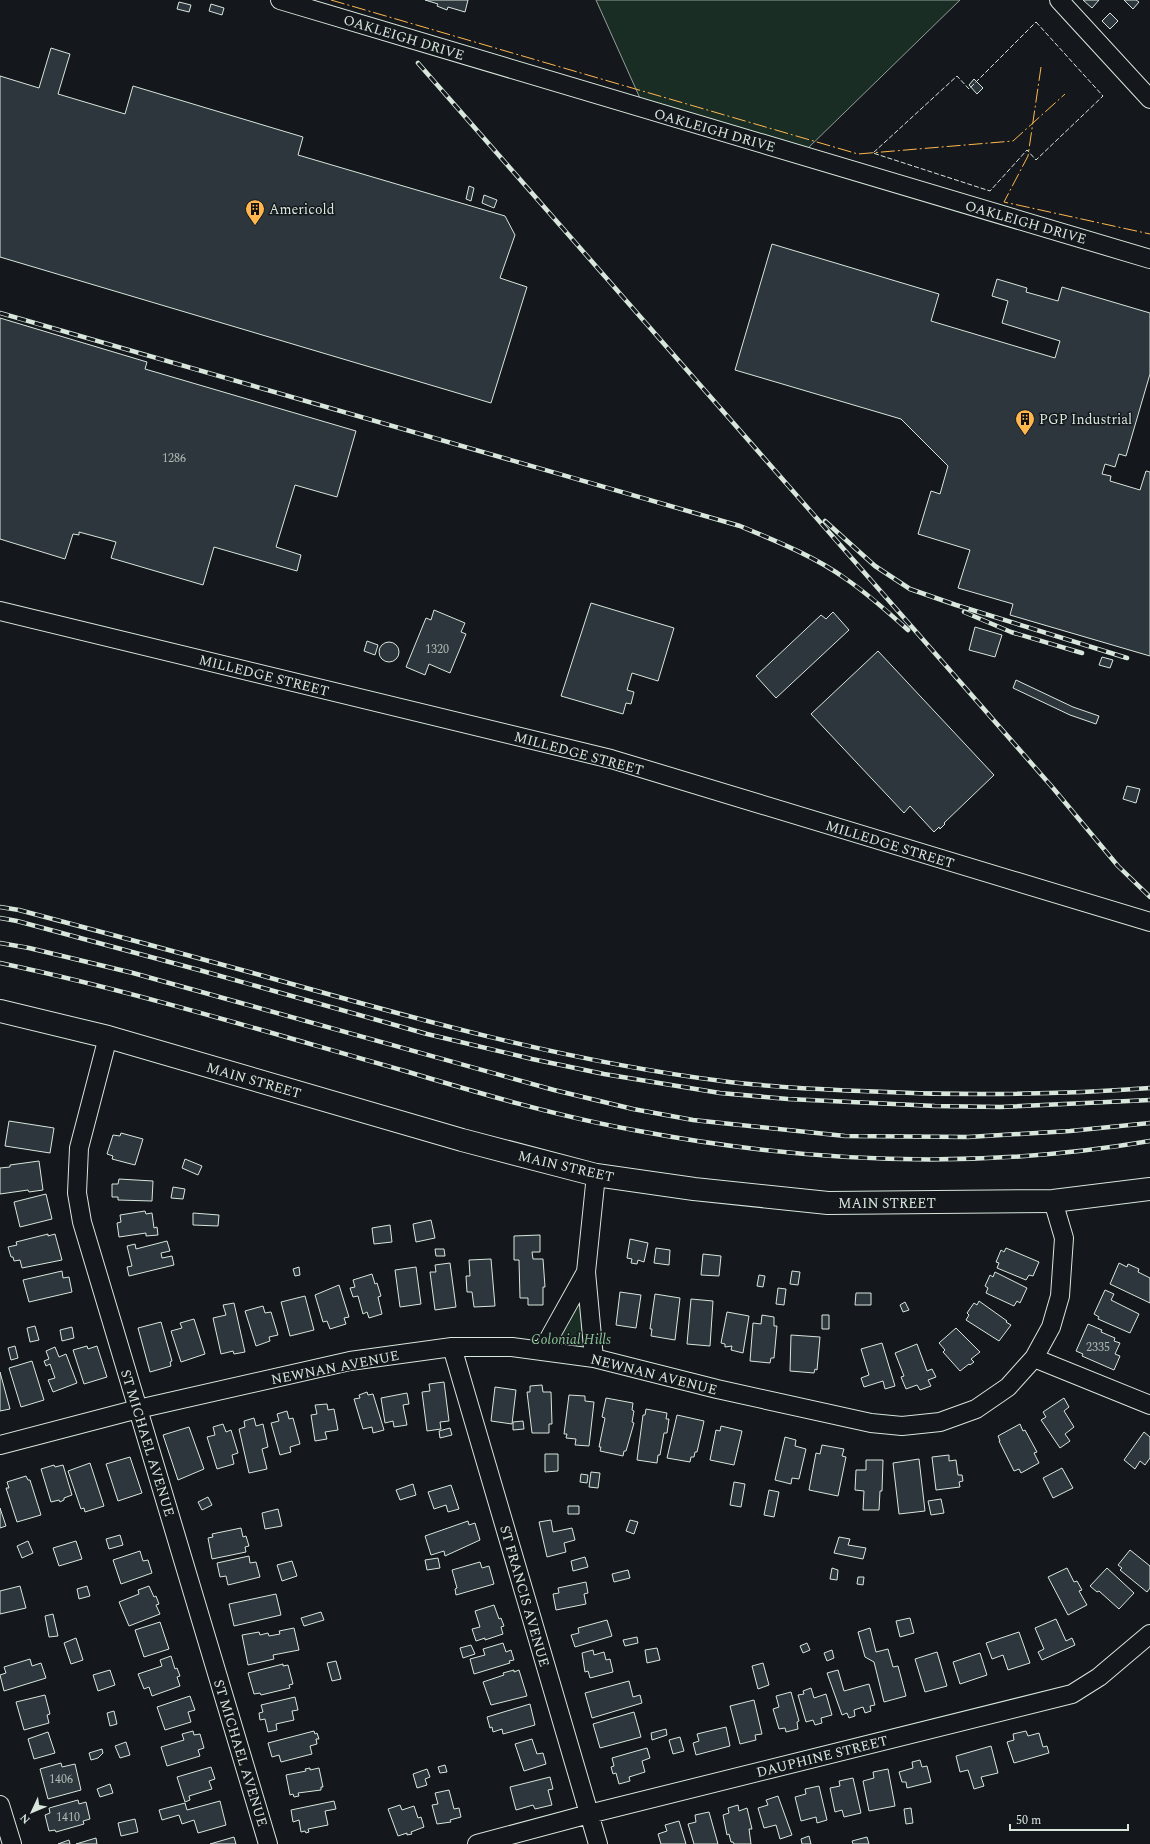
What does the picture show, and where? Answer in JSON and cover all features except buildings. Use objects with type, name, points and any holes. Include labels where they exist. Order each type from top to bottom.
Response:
[{"type":"main road","name":"MAIN STREET","points":[[0,1012],[108,1037],[462,1140],[596,1175],[694,1189],[828,1203],[1053,1201],[1150,1189]]},
{"type":"street","name":"OAKLEIGH DRIVE","points":[[280,0],[1150,259]]},
{"type":"street","points":[[1059,0],[1150,99]]},
{"type":"street","name":"MILLEDGE STREET","points":[[0,611],[611,759],[1150,922]]},
{"type":"street","name":"ST MICHAEL AVENUE","points":[[108,1037],[79,1148],[76,1193],[82,1222],[268,1844]]},
{"type":"street","points":[[594,1358],[586,1272],[596,1175]]},
{"type":"street","name":"NEWNAN AVENUE","points":[[0,1445],[138,1409],[350,1361],[452,1347],[512,1347],[594,1358],[717,1389],[871,1423],[902,1426],[940,1422],[976,1409],[1008,1387],[1034,1358],[1051,1327],[1060,1296],[1064,1238],[1053,1201]]},
{"type":"street","points":[[542,1351],[586,1272]]},
{"type":"street","name":"ST FRANCIS AVENUE","points":[[452,1347],[598,1844]]},
{"type":"street","points":[[1034,1358],[1150,1405]]},
{"type":"street","name":"DAUPHINE STREET","points":[[477,1844],[589,1814],[1072,1694],[1099,1677],[1150,1634]]},
{"type":"street","points":[[0,1805],[12,1844]]},
{"type":"green space","points":[[596,0],[960,0],[805,151],[648,116]]},
{"type":"green space","name":"Colonial Hills","points":[[581,1281],[588,1357],[548,1351]]},
{"type":"railway","points":[[418,63],[1053,788],[1118,866],[1150,897]]},
{"type":"railway","points":[[0,313],[740,526],[767,537],[821,563],[834,571],[870,597],[908,630]]},
{"type":"railway","points":[[825,521],[875,566],[910,589],[956,605],[1127,658]]},
{"type":"railway","points":[[964,612],[1011,632],[1082,653]]},
{"type":"railway","points":[[0,907],[19,910],[489,1037],[605,1062],[663,1072],[757,1085],[897,1093],[1005,1094],[1150,1088]]},
{"type":"railway","points":[[0,918],[17,921],[199,970],[427,1034],[532,1059],[604,1074],[720,1093],[788,1099],[935,1106],[1000,1107],[1150,1100]]},
{"type":"railway","points":[[0,943],[29,948],[133,973],[554,1090],[633,1109],[693,1120],[845,1136],[968,1137],[1070,1131],[1150,1123]]},
{"type":"railway","points":[[0,963],[51,974],[153,1000],[551,1112],[639,1131],[703,1142],[830,1156],[894,1159],[959,1159],[1023,1156],[1086,1150],[1150,1141]]},
{"type":"fence","points":[[1036,22],[1103,96],[1036,160],[1027,150],[990,191],[873,153],[957,76],[969,89],[1036,22]]},
{"type":"power","points":[[331,0],[858,154],[1013,141],[1065,94]]},
{"type":"power","points":[[1041,67],[1028,156],[1004,202],[1150,234]]},
{"type":"place","name":"Americold","points":[[255,226]]},
{"type":"place","name":"PGP Industrial","points":[[1025,436]]}]
